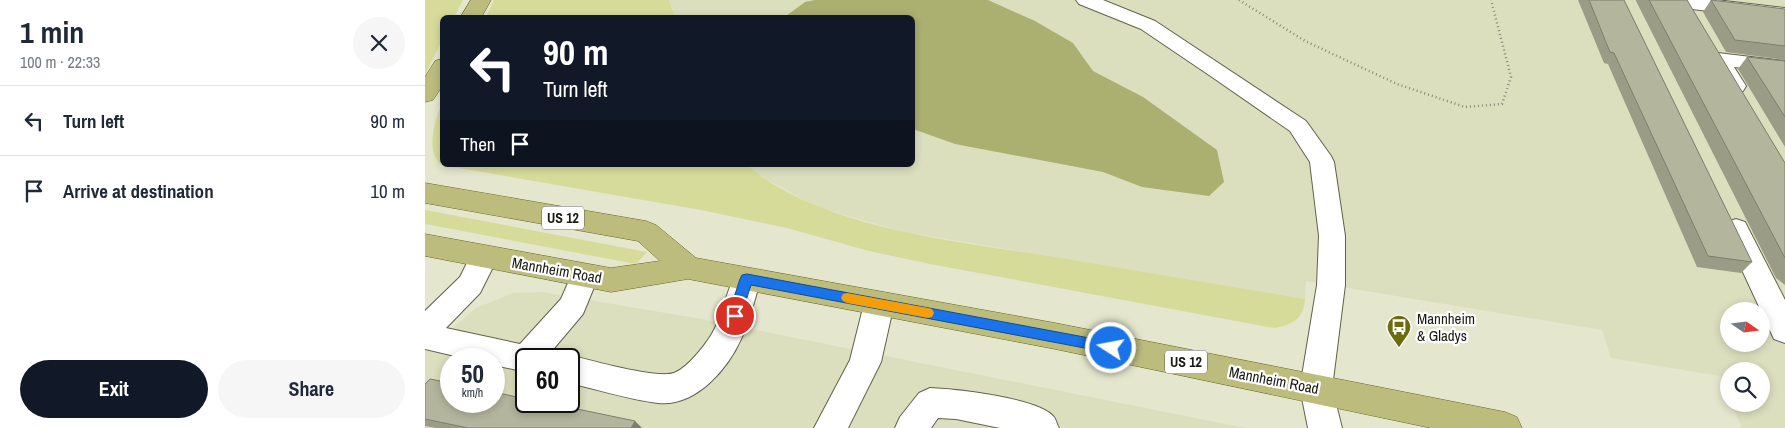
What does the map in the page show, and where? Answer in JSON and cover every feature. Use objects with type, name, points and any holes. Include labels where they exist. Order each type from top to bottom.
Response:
[{"type":"main road","points":[[472,15],[481,0]]},
{"type":"main road","points":[[425,95],[440,71]]},
{"type":"main road","name":"Mannheim Road","points":[[425,193],[646,232],[689,268]]},
{"type":"main road","name":"Mannheim Road","points":[[425,245],[611,280],[689,268],[1316,388],[1502,428]]},
{"type":"street","points":[[1086,0],[1148,25],[1244,88],[1298,126],[1323,162],[1333,236],[1331,285],[1316,388],[1325,428]]},
{"type":"street","points":[[1676,1],[1785,14]]},
{"type":"street","points":[[1676,1],[1709,43]]},
{"type":"street","points":[[1727,211],[1785,330]]},
{"type":"street","points":[[425,330],[470,285],[484,257]]},
{"type":"street","points":[[536,348],[573,306],[585,275]]},
{"type":"street","points":[[580,371],[659,389],[682,386],[707,365],[729,335],[747,279]]},
{"type":"street","points":[[831,428],[865,362],[879,304]]},
{"type":"street","points":[[425,336],[515,356]]},
{"type":"street","points":[[912,428],[930,403],[956,404],[1029,419],[1042,428]]},
{"type":"street","points":[[919,428],[937,417],[995,428]]},
{"type":"lane","points":[[1709,43],[1785,67]]},
{"type":"lane","points":[[1709,43],[1747,107]]},
{"type":"path","points":[[1239,0],[1305,41],[1397,84],[1465,107],[1502,104],[1511,77],[1491,0]]},
{"type":"shaded area","points":[[425,0],[463,0],[455,15],[440,15],[440,44],[425,75]]},
{"type":"shaded area","points":[[494,0],[669,0],[674,15],[487,15]]},
{"type":"shaded area","points":[[669,0],[1785,0],[1785,428],[1742,428],[1735,412],[1770,412],[1770,362],[1720,362],[1720,376],[1611,358],[1602,330],[1306,281],[1305,299],[904,232],[817,207],[759,175],[749,167],[915,167],[915,15],[674,15]]},
{"type":"shaded area","points":[[815,0],[988,0],[1035,21],[1073,43],[1093,71],[1143,97],[1217,150],[1224,182],[1209,196],[1142,187],[1103,172],[955,144],[915,130],[915,15],[787,15],[805,2]]},
{"type":"shaded area","points":[[440,108],[440,163],[437,160],[432,145],[436,119]]},
{"type":"shaded area","points":[[454,167],[750,167],[777,187],[813,204],[852,218],[893,229],[936,238],[1305,299],[1304,306],[1296,320],[1274,328],[930,264],[869,251],[787,228],[701,210]]},
{"type":"shaded area","points":[[425,210],[647,252],[636,264],[425,224]]},
{"type":"shaded area","points":[[542,292],[701,319],[1245,428],[425,428],[425,352],[476,308],[513,293]]},
{"type":"building","points":[[1589,0],[1624,0],[1752,262],[1708,256],[1614,53],[1610,52]]},
{"type":"building","points":[[1649,0],[1687,0],[1785,163],[1785,258]]},
{"type":"building","points":[[1711,0],[1785,9],[1785,46],[1735,40]]},
{"type":"building","points":[[1747,57],[1785,61],[1785,117]]},
{"type":"building","points":[[430,379],[440,381],[440,413],[505,413],[505,394],[515,397],[515,413],[580,413],[580,410],[635,421],[631,428],[468,428],[425,419],[425,384]]},
{"type":"slow traffic","points":[[847,298],[928,313]]},
{"type":"place","name":"Mannheim & Gladys","points":[[1399,348]]},
{"type":"route","points":[[735,316],[747,279],[1111,348]]}]
